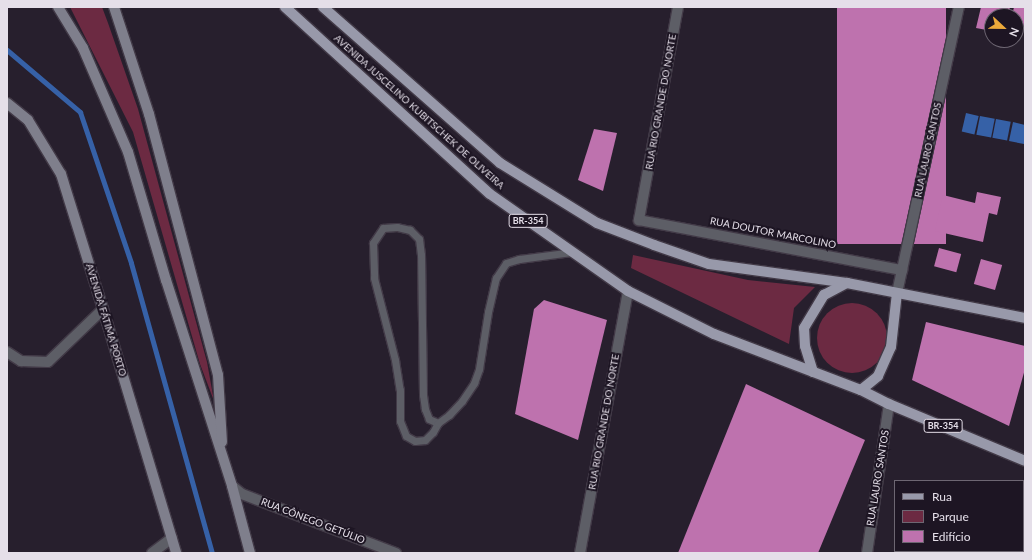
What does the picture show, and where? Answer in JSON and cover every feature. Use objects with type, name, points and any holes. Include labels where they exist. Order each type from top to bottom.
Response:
[{"type":"main road","points":[[58,7],[83,48],[128,152],[166,280],[232,486],[250,553]]},
{"type":"main road","points":[[114,7],[149,114],[218,375],[222,456]]},
{"type":"main road","name":"AVENIDA JUSCELINO KUBITSCHEK DE OLIVEIRA","points":[[285,7],[490,194],[628,291],[714,334],[861,390]]},
{"type":"main road","name":"AVENIDA JUSCELINO KUBITSCHEK DE OLIVEIRA","points":[[323,7],[500,163],[597,222],[654,245],[709,264],[847,283],[897,293]]},
{"type":"main road","name":"AVENIDA FÁTIMA PORTO","points":[[7,103],[28,120],[60,174],[103,309],[176,553]]},
{"type":"main road","points":[[813,372],[806,346],[804,328],[824,295],[847,283]]},
{"type":"main road","points":[[861,390],[878,376],[891,347],[897,293],[1025,318]]},
{"type":"main road","name":"BR-354","points":[[861,390],[889,404],[1025,461]]},
{"type":"street","name":"RUA RIO GRANDE DO NORTE","points":[[639,220],[678,7]]},
{"type":"street","name":"RUA LAURO SANTOS","points":[[897,293],[959,7]]},
{"type":"street","name":"RUA DOUTOR MARCOLINO","points":[[639,220],[902,270]]},
{"type":"street","name":"RUA RIO GRANDE DO NORTE","points":[[580,553],[628,291]]},
{"type":"street","points":[[7,352],[21,361],[48,362],[103,309]]},
{"type":"street","name":"RUA LAURO SANTOS","points":[[866,553],[889,404]]},
{"type":"street","name":"RUA CÔNEGO GETÚLIO","points":[[232,486],[242,494],[396,553]]},
{"type":"street","points":[[152,553],[172,538]]},
{"type":"lane","points":[[438,423],[429,419],[425,409],[423,394],[421,255],[419,239],[410,230],[397,227],[382,228],[373,243],[374,278],[395,360],[400,390],[400,421],[406,436],[415,441],[425,440],[438,423],[449,415],[474,383],[479,369],[488,312],[496,278],[506,263],[519,259],[572,252]]},
{"type":"green space","points":[[70,7],[102,7],[108,23],[138,109],[207,362],[214,401],[200,364],[133,132]]},
{"type":"green space","points":[[633,255],[748,280],[815,287],[794,308],[789,344],[631,268]]},
{"type":"green space","points":[[852,303],[865,306],[877,313],[884,325],[887,338],[884,351],[877,363],[865,370],[852,373],[839,370],[827,363],[820,351],[817,338],[820,325],[827,313],[839,306]]},
{"type":"water","points":[[966,113],[979,116],[974,134],[962,132]]},
{"type":"water","points":[[980,116],[995,119],[991,138],[976,135]]},
{"type":"water","points":[[996,119],[1011,122],[1007,141],[992,138]]},
{"type":"water","points":[[1013,122],[1025,125],[1024,144],[1009,141]]},
{"type":"building","points":[[837,7],[946,7],[946,244],[837,244]]},
{"type":"building","points":[[981,7],[1010,7],[984,8],[984,30],[976,28]]},
{"type":"building","points":[[1025,7],[1025,26],[1024,8],[1014,8]]},
{"type":"building","points":[[594,129],[617,133],[603,191],[578,180]]},
{"type":"building","points":[[977,192],[1001,197],[997,215],[989,213],[983,242],[935,231],[943,195],[975,203]]},
{"type":"building","points":[[939,248],[961,254],[956,272],[934,266]]},
{"type":"building","points":[[981,259],[1002,265],[995,290],[974,284]]},
{"type":"building","points":[[544,300],[607,320],[578,440],[515,414],[534,309]]},
{"type":"building","points":[[926,322],[1025,346],[1025,369],[1009,426],[912,380]]},
{"type":"building","points":[[746,384],[865,440],[818,553],[678,553]]},
{"type":"waterway","points":[[7,50],[80,112],[131,263],[212,553]]}]
